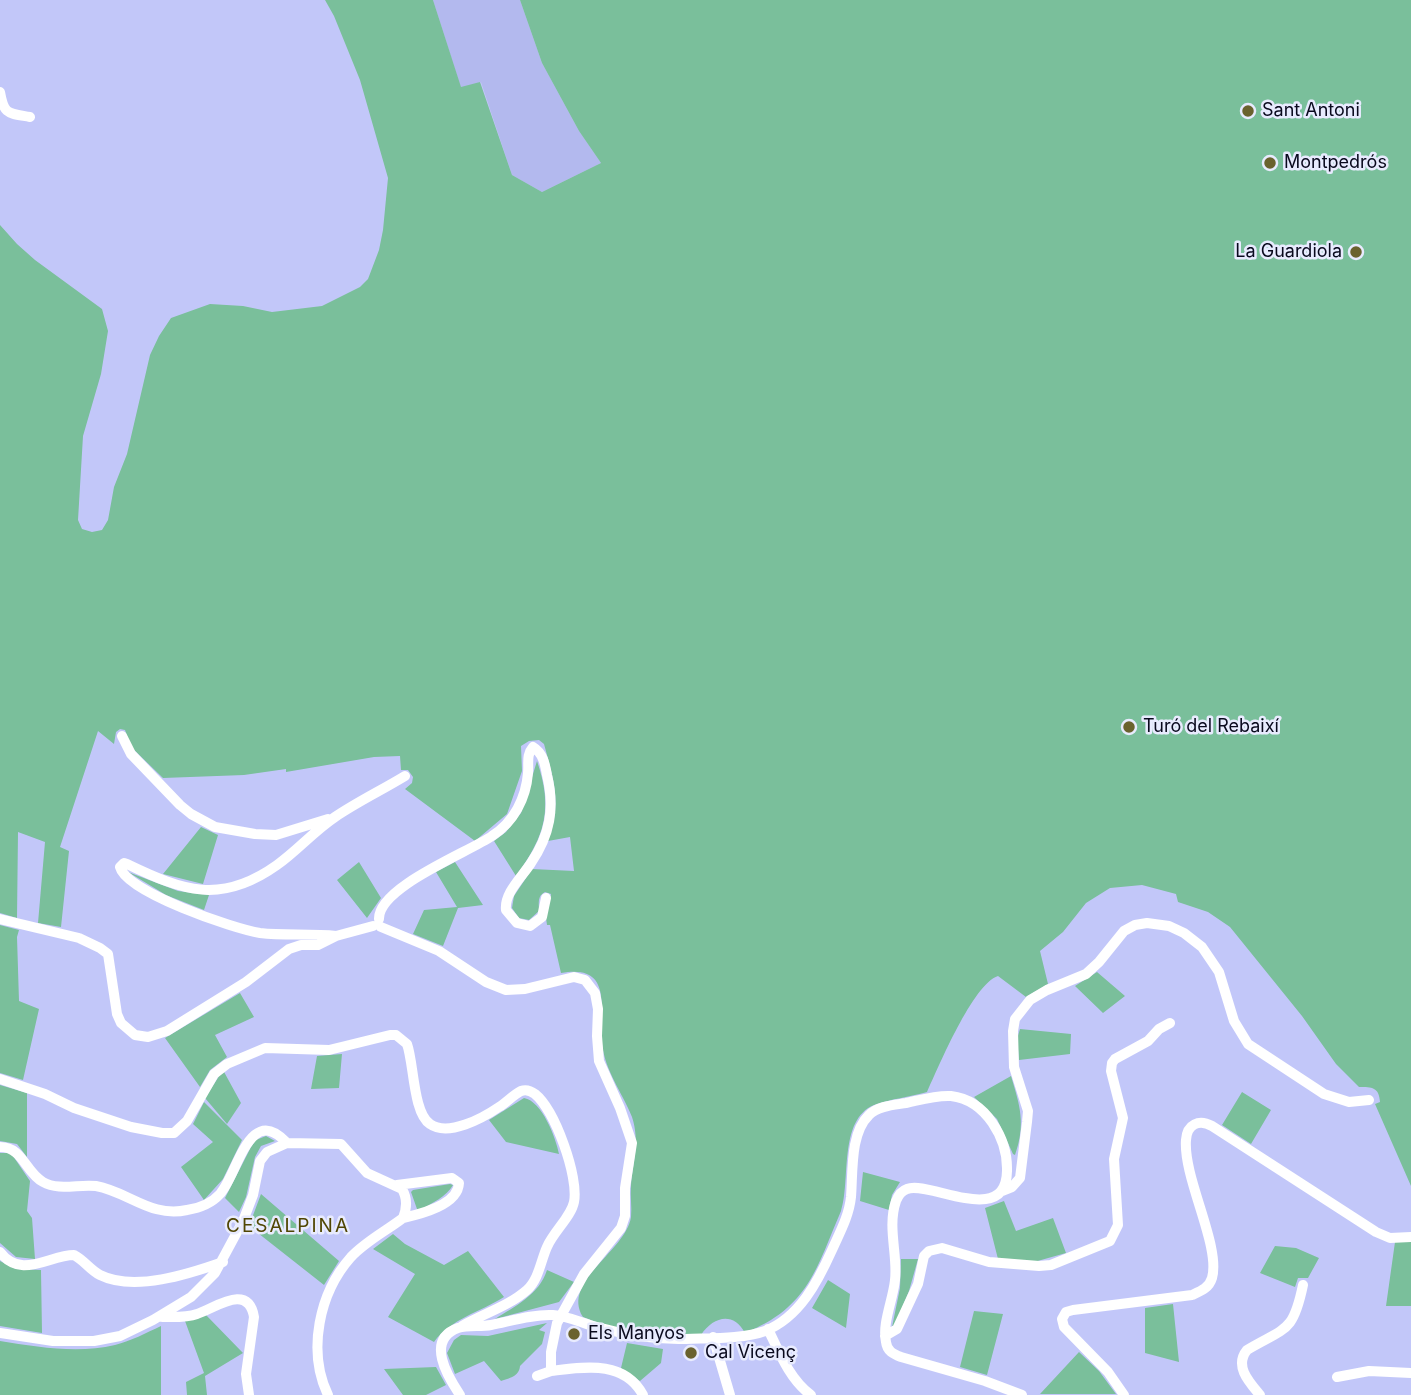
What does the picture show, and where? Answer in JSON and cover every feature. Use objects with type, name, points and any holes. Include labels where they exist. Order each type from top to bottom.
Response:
[{"type":"street","points":[[0,92],[3,108],[8,113],[30,117]]},
{"type":"street","points":[[122,736],[131,754],[180,805],[215,827],[276,835],[334,817]]},
{"type":"street","points":[[378,924],[382,905],[411,882],[445,859],[483,842],[510,821],[526,784],[529,753],[533,747],[540,752],[546,771],[551,793],[551,817],[537,853],[508,895],[506,911],[517,923],[530,926],[542,918],[546,898]]},
{"type":"street","points":[[337,936],[268,934],[243,929],[160,898],[125,876],[120,867],[124,863],[127,864],[153,878],[180,887],[220,890],[243,883],[278,864],[334,817],[405,776]]},
{"type":"street","points":[[0,919],[79,939],[108,954],[117,1014],[121,1023],[135,1035],[148,1037],[167,1031],[236,988],[289,949],[301,945],[318,945],[337,936],[378,924],[439,951],[486,982],[506,990],[525,989],[574,977],[584,980],[595,993],[598,1009],[599,1061],[626,1123],[632,1151],[625,1188],[624,1222],[584,1274],[561,1316],[553,1339],[551,1371]]},
{"type":"street","points":[[1023,1395],[901,1357],[890,1351],[885,1336],[895,1282],[893,1235],[898,1196],[913,1188],[978,1199],[1000,1193],[1012,1187],[1020,1178],[1028,1111],[1014,1068],[1013,1031],[1015,1019],[1030,1000],[1086,974],[1124,930],[1147,923],[1169,926],[1184,933],[1202,947],[1219,972],[1234,1021],[1248,1044],[1324,1094],[1349,1102],[1369,1100]]},
{"type":"street","points":[[885,1336],[897,1329],[918,1284],[924,1256],[935,1248],[989,1262],[1039,1266],[1052,1265],[1110,1241],[1118,1225],[1114,1159],[1123,1118],[1111,1071],[1112,1063],[1148,1041],[1159,1029],[1170,1023]]},
{"type":"street","points":[[0,1079],[131,1127],[174,1133],[187,1122],[214,1074],[237,1059],[265,1048],[329,1050],[396,1035],[407,1044],[421,1112],[433,1126],[451,1127],[464,1124],[490,1113],[521,1091],[531,1091],[539,1098],[562,1136],[574,1185],[573,1206],[552,1234],[530,1288],[460,1327],[445,1339],[440,1350],[444,1367],[460,1395]]},
{"type":"street","points":[[460,1327],[481,1327],[549,1315],[643,1337],[671,1340],[740,1335],[768,1329],[803,1301],[821,1274],[849,1210],[859,1133],[872,1112],[941,1096],[957,1097],[971,1103],[991,1121],[1003,1143],[1007,1170],[1005,1186],[1000,1193]]},
{"type":"street","points":[[1124,1395],[1108,1371],[1064,1327],[1062,1318],[1066,1312],[1073,1310],[1192,1295],[1206,1288],[1212,1281],[1213,1263],[1186,1142],[1189,1130],[1197,1122],[1212,1126],[1376,1233],[1390,1238],[1411,1237]]},
{"type":"street","points":[[0,1147],[9,1147],[16,1151],[29,1171],[49,1185],[97,1186],[164,1212],[198,1208],[218,1196],[226,1186],[244,1148],[255,1134],[262,1131],[274,1132],[287,1143]]},
{"type":"street","points":[[0,1333],[53,1341],[94,1341],[120,1336],[160,1317],[201,1289],[223,1262],[253,1195],[260,1161],[267,1152],[287,1143],[341,1144],[366,1173],[402,1189],[406,1198],[403,1218]]},
{"type":"street","points":[[328,1395],[319,1367],[318,1342],[325,1303],[332,1285],[360,1249],[403,1218],[433,1210],[456,1194],[460,1183],[452,1178],[397,1185]]},
{"type":"street","points":[[0,1252],[10,1262],[22,1265],[35,1265],[65,1255],[74,1255],[96,1273],[115,1281],[166,1278],[193,1273],[223,1262]]},
{"type":"street","points":[[1260,1395],[1245,1375],[1241,1364],[1242,1356],[1247,1350],[1286,1328],[1293,1321],[1303,1285]]},
{"type":"street","points":[[160,1317],[197,1314],[231,1299],[246,1302],[253,1310],[254,1317],[246,1374],[249,1395]]},
{"type":"street","points":[[768,1329],[789,1370],[811,1395]]},
{"type":"street","points":[[713,1337],[730,1395]]},
{"type":"street","points":[[537,1376],[551,1371],[587,1368],[620,1372],[636,1381],[643,1395]]},
{"type":"street","points":[[1337,1377],[1369,1371],[1411,1373]]},
{"type":"shaded area","points":[[433,0],[520,0],[542,63],[579,131],[601,163],[542,192],[512,175],[481,82],[461,88]]},
{"type":"green space","points":[[325,0],[433,0],[461,87],[480,82],[512,175],[542,192],[601,163],[579,131],[542,63],[520,0],[1411,0],[1411,1186],[1375,1104],[1380,1102],[1376,1091],[1359,1087],[1336,1064],[1302,1016],[1230,927],[1208,912],[1178,902],[1176,894],[1142,885],[1110,888],[1086,903],[1063,932],[1040,951],[1048,984],[1026,997],[998,976],[988,982],[958,1027],[927,1092],[880,1103],[863,1113],[850,1137],[841,1211],[808,1284],[783,1311],[745,1333],[729,1319],[711,1324],[701,1335],[626,1329],[583,1317],[579,1304],[587,1279],[627,1230],[631,1217],[631,1185],[636,1143],[634,1126],[604,1054],[601,993],[590,976],[578,972],[561,973],[546,918],[551,894],[545,892],[541,896],[539,911],[529,920],[519,918],[512,908],[514,896],[532,869],[574,871],[570,837],[548,841],[555,815],[555,792],[544,744],[539,740],[529,741],[521,746],[522,771],[507,814],[475,841],[405,789],[412,783],[413,777],[408,770],[401,770],[400,756],[374,757],[286,772],[286,769],[244,775],[163,778],[131,747],[125,730],[116,732],[114,744],[98,731],[60,847],[69,851],[61,927],[38,923],[45,842],[18,832],[17,918],[0,913],[0,225],[35,260],[102,309],[108,331],[101,374],[83,436],[78,520],[82,529],[92,532],[102,530],[108,520],[114,487],[127,454],[150,355],[171,318],[210,304],[243,306],[272,312],[322,306],[360,287],[368,279],[383,230],[388,178],[360,80]]},
{"type":"green space","points":[[537,761],[545,793],[544,821],[534,847],[516,876],[494,841],[506,832],[521,813]]},
{"type":"green space","points":[[201,827],[218,835],[203,884],[163,874]]},
{"type":"green space","points":[[359,862],[381,898],[367,918],[337,880]]},
{"type":"green space","points":[[455,862],[483,905],[458,908],[443,946],[413,934],[424,910],[457,907],[436,872]]},
{"type":"green space","points":[[128,872],[178,891],[209,895],[204,910],[166,895]]},
{"type":"green space","points":[[0,925],[19,930],[19,1001],[39,1009],[23,1080],[0,1073]]},
{"type":"green space","points":[[1097,972],[1125,996],[1103,1013],[1075,986]]},
{"type":"green space","points":[[240,993],[254,1017],[215,1035],[227,1057],[210,1070],[200,1087],[165,1038]]},
{"type":"green space","points":[[1020,1029],[1071,1034],[1070,1054],[1019,1060],[1017,1039]]},
{"type":"green space","points":[[342,1054],[339,1088],[311,1089],[317,1056]]},
{"type":"green space","points":[[223,1070],[241,1103],[227,1124],[205,1098]]},
{"type":"green space","points":[[1011,1076],[1021,1124],[1015,1155],[997,1119],[974,1097]]},
{"type":"green space","points":[[0,1085],[27,1093],[27,1157],[17,1144],[0,1141]]},
{"type":"green space","points":[[1242,1092],[1271,1110],[1251,1144],[1222,1125]]},
{"type":"green space","points":[[524,1098],[537,1106],[542,1113],[559,1154],[506,1142],[489,1120]]},
{"type":"green space","points":[[204,1102],[242,1140],[223,1179],[204,1200],[181,1167],[213,1142],[193,1124]]},
{"type":"green space","points":[[266,1136],[275,1141],[261,1146],[255,1157],[246,1197],[239,1212],[225,1198],[251,1147],[256,1140]]},
{"type":"green space","points":[[0,1153],[11,1153],[30,1181],[27,1211],[32,1218],[35,1259],[16,1257],[0,1243]]},
{"type":"green space","points":[[863,1172],[900,1182],[892,1195],[889,1210],[860,1201]]},
{"type":"green space","points":[[453,1185],[443,1196],[420,1210],[417,1209],[411,1192],[413,1190]]},
{"type":"green space","points":[[261,1194],[339,1261],[324,1285],[249,1226]]},
{"type":"green space","points":[[1004,1201],[1016,1231],[1053,1218],[1066,1253],[1034,1262],[998,1259],[985,1208]]},
{"type":"green space","points":[[393,1234],[405,1244],[444,1265],[468,1251],[504,1297],[449,1327],[434,1342],[388,1317],[415,1274],[373,1249]]},
{"type":"green space","points":[[1411,1241],[1411,1306],[1386,1306],[1395,1242]]},
{"type":"green space","points":[[1275,1246],[1296,1248],[1319,1258],[1308,1278],[1298,1278],[1295,1287],[1260,1273]]},
{"type":"green space","points":[[901,1259],[918,1259],[909,1291],[892,1327],[900,1288]]},
{"type":"green space","points":[[0,1261],[16,1269],[41,1270],[42,1333],[0,1326]]},
{"type":"green space","points":[[547,1270],[574,1282],[559,1302],[495,1319],[532,1293]]},
{"type":"green space","points":[[828,1280],[850,1294],[846,1328],[812,1308]]},
{"type":"green space","points":[[1173,1304],[1179,1362],[1145,1353],[1145,1308]]},
{"type":"green space","points":[[974,1311],[1003,1314],[987,1375],[960,1367]]},
{"type":"green space","points":[[206,1315],[243,1353],[205,1376],[207,1395],[187,1395],[186,1382],[204,1373],[185,1321]]},
{"type":"green space","points":[[547,1323],[539,1330],[545,1332],[542,1344],[513,1376],[501,1381],[484,1361],[455,1374],[447,1353],[454,1340],[461,1335],[488,1336]]},
{"type":"green space","points":[[161,1326],[161,1395],[0,1395],[0,1341],[43,1347],[101,1348],[138,1337]]},
{"type":"green space","points":[[627,1343],[663,1349],[661,1363],[640,1381],[621,1368]]},
{"type":"green space","points":[[1079,1352],[1099,1371],[1116,1394],[1040,1394]]},
{"type":"green space","points":[[436,1367],[446,1385],[426,1395],[403,1395],[384,1369]]},
{"type":"place","name":"Sant Antoni","points":[[1248,111]]},
{"type":"place","name":"Montpedrós","points":[[1270,163]]},
{"type":"place","name":"La Guardiola","points":[[1356,252]]},
{"type":"place","name":"Turó del Rebaixí","points":[[1129,727]]},
{"type":"place","name":"Els Manyos","points":[[574,1334]]},
{"type":"place","name":"Cal Vicenç","points":[[691,1353]]},
{"type":"district","name":"CESALPINA","points":[[288,1226]]}]
